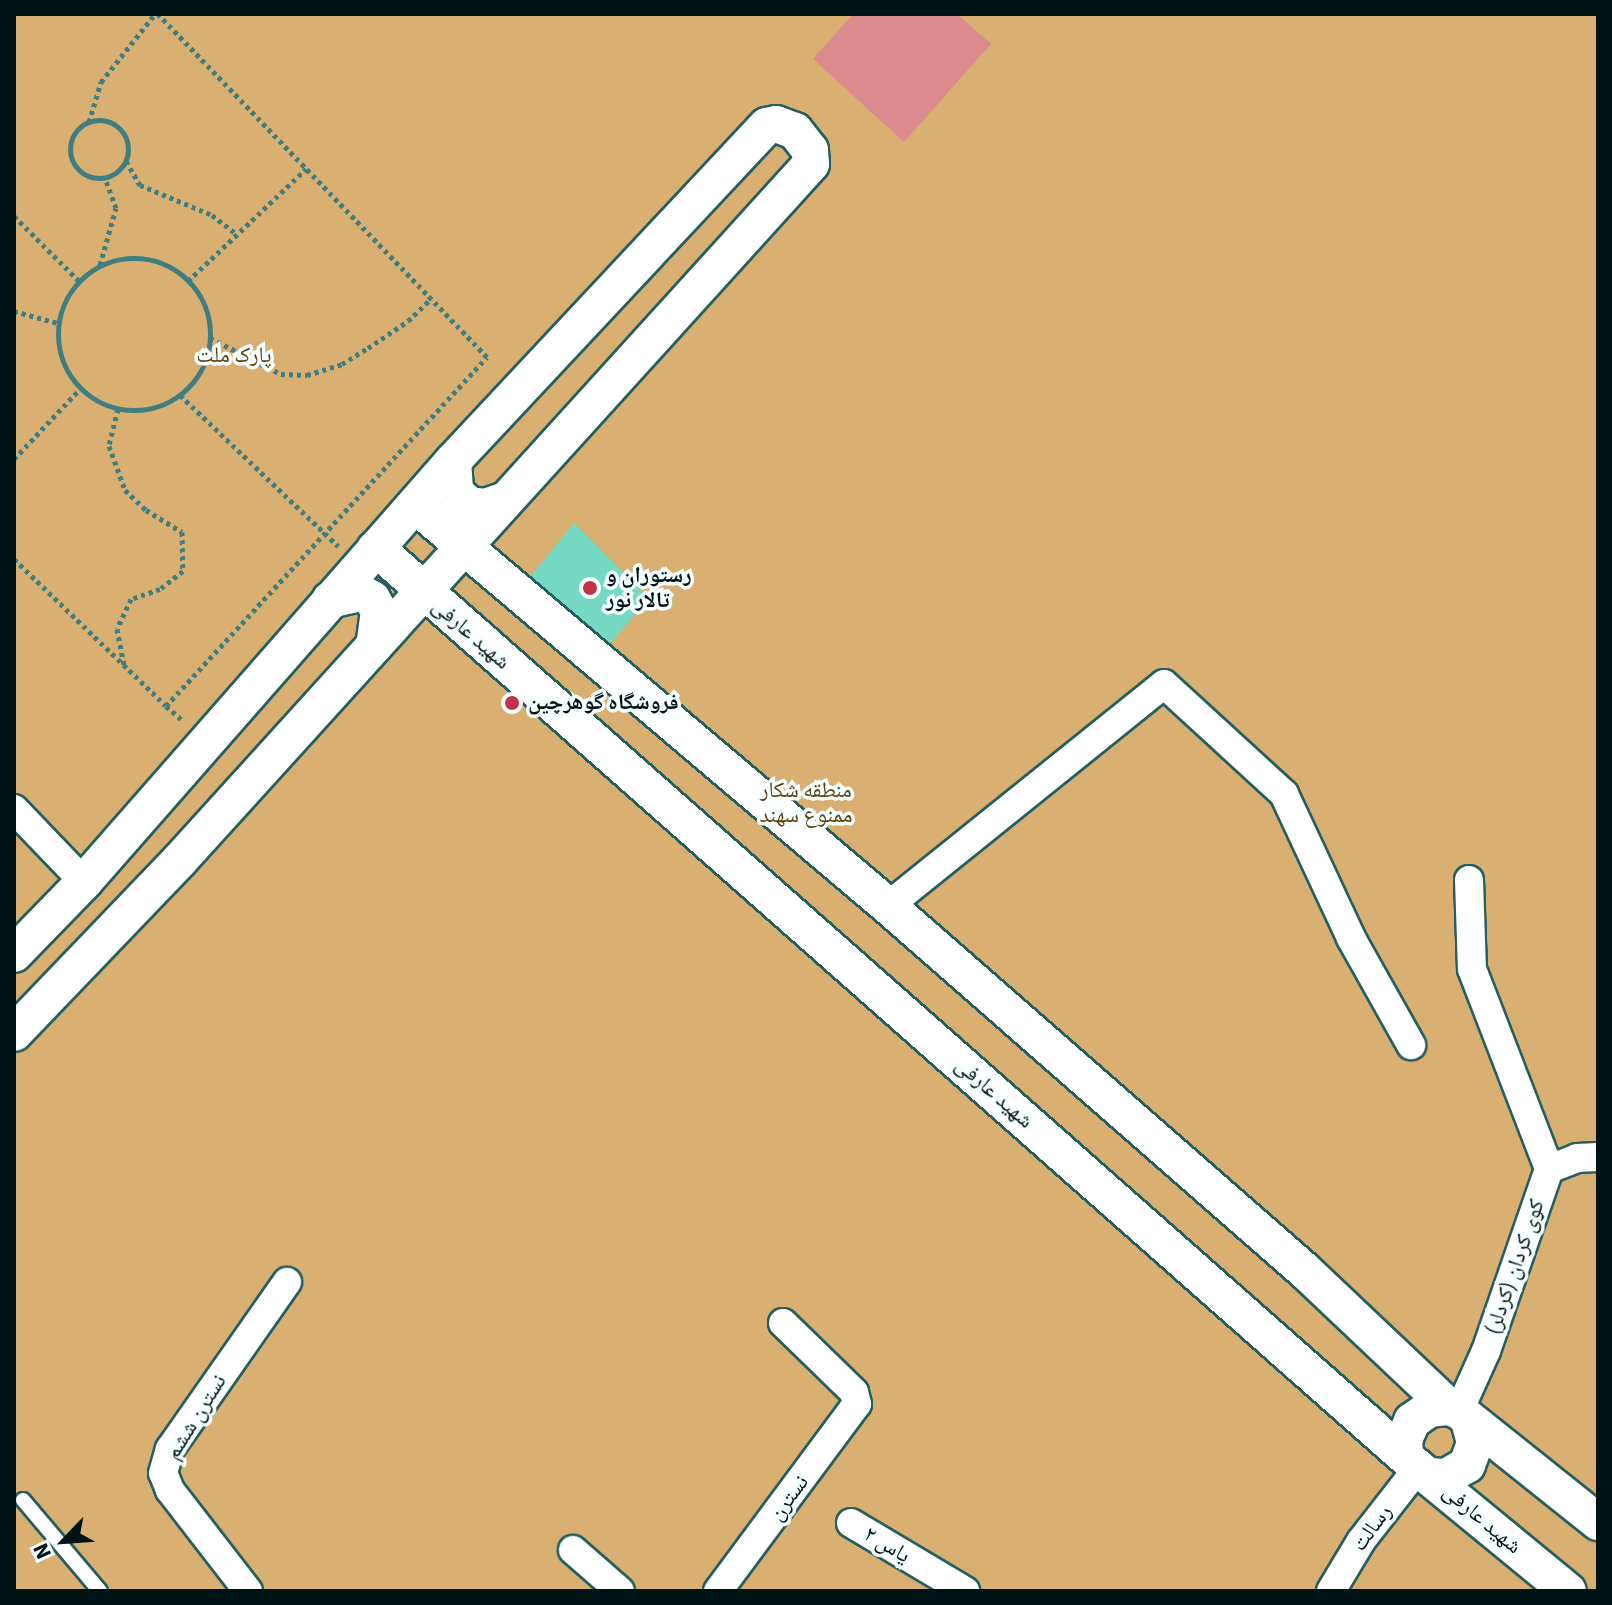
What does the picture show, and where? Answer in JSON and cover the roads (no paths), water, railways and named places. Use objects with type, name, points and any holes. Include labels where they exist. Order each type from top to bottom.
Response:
[{"type":"street","points":[[14,954],[84,882],[453,461],[767,126],[776,124],[795,131],[810,150],[811,164],[179,861],[14,1033]]},
{"type":"street","points":[[453,461],[455,492],[469,505],[485,507],[505,500]]},
{"type":"street","points":[[415,505],[888,906],[1292,1259],[1459,1413],[1598,1522]]},
{"type":"street","name":"شهید عارفی","points":[[376,548],[1418,1466],[1568,1591]]},
{"type":"street","points":[[330,600],[361,593],[372,599],[379,611],[374,646]]},
{"type":"street","points":[[888,906],[1164,684],[1284,794],[1351,938],[1411,1045]]},
{"type":"street","points":[[14,809],[84,882]]},
{"type":"street","points":[[1469,880],[1472,969],[1549,1169],[1577,1158],[1598,1157]]},
{"type":"street","name":"کوی کردان (کردلر)","points":[[1459,1413],[1486,1351],[1549,1169]]},
{"type":"street","name":"نسترن ششم","points":[[248,1591],[170,1490],[163,1473],[170,1449],[287,1282]]},
{"type":"street","name":"نسترن","points":[[718,1591],[857,1404],[854,1392],[783,1323]]},
{"type":"street","points":[[1429,1409],[1459,1413],[1475,1443],[1467,1465],[1446,1477],[1418,1466],[1404,1440],[1412,1421],[1429,1409]]},
{"type":"street","name":"رسالت","points":[[1331,1591],[1361,1541],[1418,1466]]},
{"type":"street","name":"یاس ۲","points":[[851,1523],[965,1591]]},
{"type":"street","points":[[573,1550],[620,1591]]},
{"type":"lane","points":[[23,1500],[100,1591]]},
{"type":"place","name":"رستوران و تالار نور","points":[[590,588]]},
{"type":"place","name":"فروشگاه گوهرچین","points":[[512,703]]},
{"type":"park label","name":"پارک ملت","points":[[234,356]]},
{"type":"park label","name":"منطقه شکار ممنوع سهند","points":[[806,802]]}]
